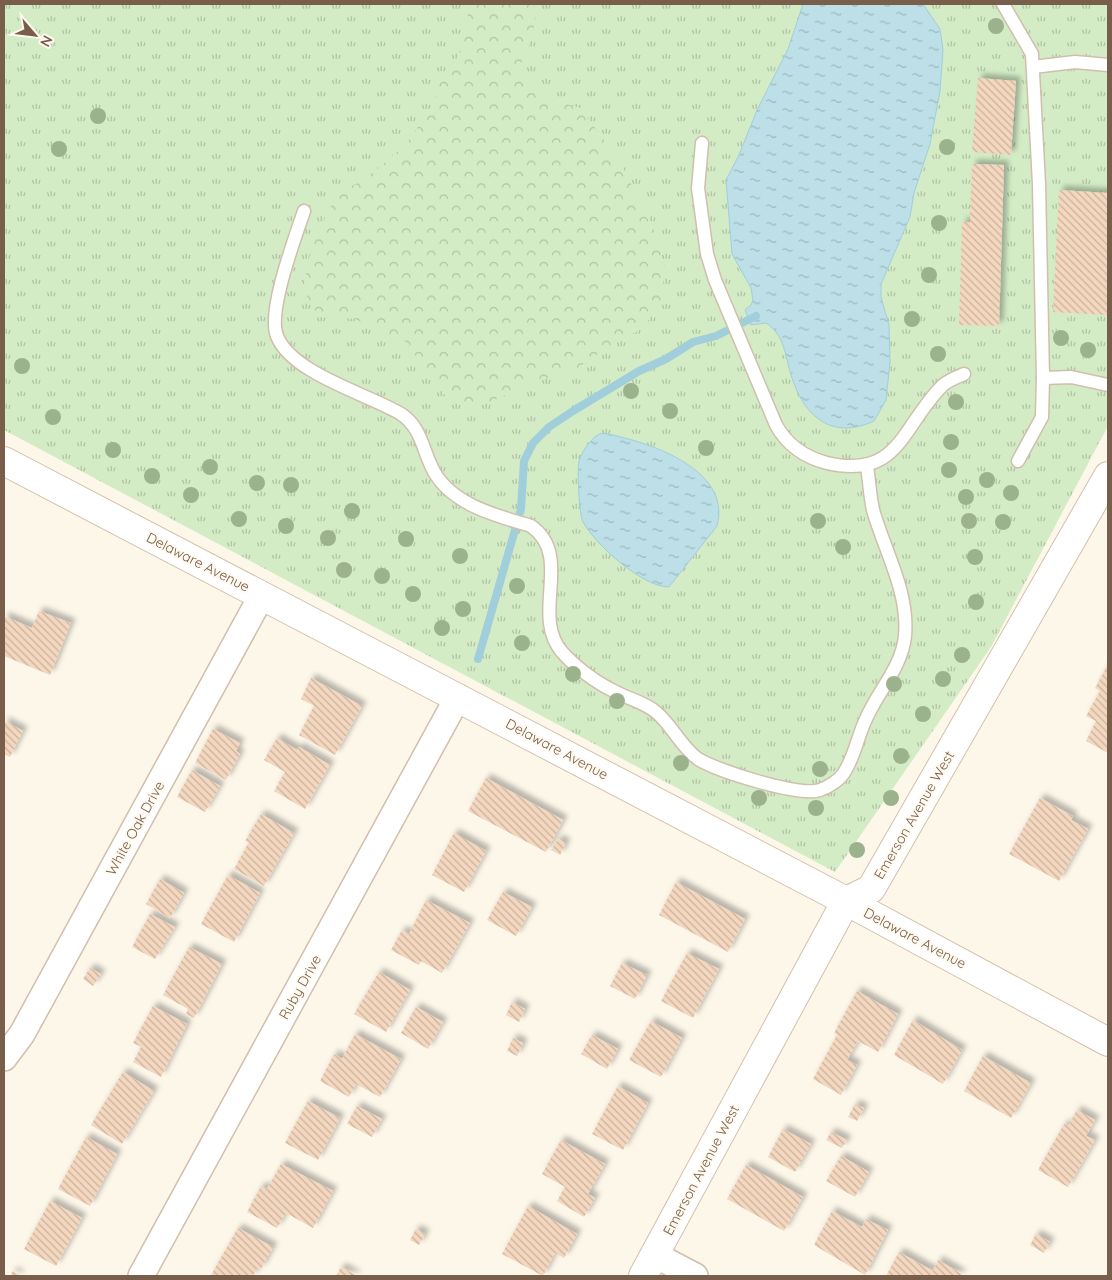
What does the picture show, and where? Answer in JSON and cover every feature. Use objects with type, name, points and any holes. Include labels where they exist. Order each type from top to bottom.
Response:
[{"type":"street","name":"Delaware Avenue","points":[[4,461],[846,901],[1108,1042]]},
{"type":"street","name":"Emerson Avenue West","points":[[649,1266],[846,901],[871,889],[1108,476]]},
{"type":"street","name":"White Oak Drive","points":[[4,1058],[22,1034],[262,595]]},
{"type":"street","name":"Ruby Drive","points":[[141,1276],[458,697]]},
{"type":"street","points":[[649,1266],[695,1276]]},
{"type":"lane","points":[[1003,4],[1032,54],[1039,184],[1043,378],[1042,417],[1018,461]]},
{"type":"lane","points":[[1032,67],[1075,62],[1108,65]]},
{"type":"lane","points":[[702,143],[698,188],[702,230],[715,280],[776,425],[785,441],[802,453],[823,462],[843,466],[867,466],[899,445],[918,415],[945,383],[964,374]]},
{"type":"lane","points":[[304,211],[274,315],[276,336],[285,349],[301,364],[344,388],[402,415],[419,434],[436,475],[456,497],[500,516],[531,526],[540,532],[552,556],[548,603],[550,630],[561,651],[616,692],[633,698],[656,712],[678,740],[697,758],[718,770],[798,791],[820,790],[833,784],[845,771],[866,718],[898,661],[905,638],[906,612],[902,591],[873,507],[867,466]]},
{"type":"lane","points":[[1043,378],[1071,376],[1108,385]]},
{"type":"green space","points":[[4,4],[1108,4],[1108,426],[991,647],[835,872],[4,430]]},
{"type":"green space","points":[[470,4],[534,4],[534,27],[521,64],[529,82],[557,101],[580,108],[617,157],[652,224],[665,267],[661,303],[643,328],[608,347],[576,369],[529,384],[485,404],[450,402],[401,336],[378,333],[356,319],[319,317],[305,292],[311,250],[340,190],[356,184],[375,171],[407,143],[434,103],[439,76],[453,67],[461,48]]},
{"type":"water","points":[[803,4],[923,4],[940,29],[943,49],[940,91],[930,144],[914,193],[910,217],[881,284],[881,297],[889,325],[890,362],[886,400],[874,421],[846,428],[822,422],[813,414],[798,392],[778,334],[766,323],[751,325],[745,310],[751,305],[753,300],[751,288],[732,254],[726,180],[739,155],[757,110],[788,49]]},
{"type":"water","points":[[602,433],[640,442],[681,460],[699,473],[712,488],[718,506],[717,526],[669,587],[646,580],[620,563],[598,541],[583,522],[580,511],[579,461],[588,444]]},
{"type":"building","points":[[978,78],[1016,81],[1011,155],[972,152]]},
{"type":"building","points":[[972,164],[1004,165],[999,326],[959,325],[962,222],[970,222]]},
{"type":"building","points":[[1059,190],[1108,193],[1107,315],[1053,312]]},
{"type":"building","points":[[39,611],[71,623],[50,675],[4,656],[4,616],[32,628]]},
{"type":"building","points":[[1108,664],[1108,753],[1086,741],[1096,721],[1086,716],[1100,691],[1095,688]]},
{"type":"building","points":[[311,678],[362,706],[335,755],[299,735],[314,706],[301,699]]},
{"type":"building","points":[[4,721],[23,731],[10,757],[4,754]]},
{"type":"building","points":[[213,729],[240,743],[236,751],[240,754],[226,780],[195,763]]},
{"type":"building","points":[[277,738],[297,750],[299,747],[330,765],[305,809],[274,791],[285,772],[264,760]]},
{"type":"building","points":[[192,770],[220,786],[205,812],[177,797]]},
{"type":"building","points":[[486,778],[563,820],[546,852],[468,811]]},
{"type":"building","points":[[1040,798],[1073,816],[1071,820],[1088,829],[1059,881],[1009,854]]},
{"type":"building","points":[[261,814],[294,833],[264,886],[234,869],[249,842],[245,841]]},
{"type":"building","points":[[454,833],[486,851],[464,892],[432,875]]},
{"type":"building","points":[[558,839],[566,843],[560,855],[551,850]]},
{"type":"building","points":[[228,875],[260,893],[234,942],[201,924]]},
{"type":"building","points":[[160,879],[184,893],[170,918],[146,904]]},
{"type":"building","points":[[676,882],[745,919],[728,952],[659,915]]},
{"type":"building","points":[[503,892],[532,907],[516,936],[487,920]]},
{"type":"building","points":[[426,900],[470,923],[442,973],[421,961],[419,965],[391,950],[402,930],[409,934]]},
{"type":"building","points":[[150,914],[175,927],[155,959],[132,947]]},
{"type":"building","points":[[189,947],[222,964],[194,1018],[186,1014],[188,1009],[163,995]]},
{"type":"building","points":[[687,953],[719,969],[693,1018],[661,1001]]},
{"type":"building","points":[[622,963],[647,975],[635,999],[610,986]]},
{"type":"building","points":[[90,968],[101,974],[93,986],[83,979]]},
{"type":"building","points":[[379,972],[410,990],[386,1032],[354,1014]]},
{"type":"building","points":[[857,991],[898,1014],[878,1052],[858,1041],[847,1060],[857,1065],[841,1095],[813,1079],[837,1035],[834,1033]]},
{"type":"building","points":[[512,1002],[525,1009],[519,1022],[506,1015]]},
{"type":"building","points":[[153,1006],[187,1024],[161,1077],[133,1062],[141,1047],[133,1043]]},
{"type":"building","points":[[416,1007],[443,1022],[428,1049],[401,1033]]},
{"type":"building","points":[[913,1020],[962,1050],[943,1084],[894,1055]]},
{"type":"building","points":[[651,1021],[682,1038],[661,1077],[629,1060]]},
{"type":"building","points":[[355,1034],[401,1059],[380,1097],[356,1084],[349,1097],[320,1081],[334,1054],[342,1059]]},
{"type":"building","points":[[592,1035],[618,1049],[607,1069],[581,1054]]},
{"type":"building","points":[[513,1038],[523,1043],[517,1056],[507,1051]]},
{"type":"building","points":[[983,1056],[1031,1083],[1011,1118],[964,1091]]},
{"type":"building","points":[[123,1072],[154,1091],[122,1144],[91,1125]]},
{"type":"building","points":[[618,1086],[648,1103],[623,1150],[592,1134]]},
{"type":"building","points":[[308,1101],[340,1118],[318,1160],[285,1143]]},
{"type":"building","points":[[855,1104],[864,1108],[857,1121],[848,1117]]},
{"type":"building","points":[[357,1106],[382,1119],[372,1137],[347,1124]]},
{"type":"building","points":[[1077,1110],[1095,1120],[1086,1136],[1095,1140],[1068,1187],[1038,1170],[1064,1124],[1068,1126]]},
{"type":"building","points":[[783,1129],[811,1144],[795,1172],[768,1157]]},
{"type":"building","points":[[831,1132],[847,1140],[842,1148],[826,1140]]},
{"type":"building","points":[[86,1137],[117,1154],[90,1206],[58,1189]]},
{"type":"building","points":[[561,1140],[605,1164],[588,1194],[595,1198],[584,1217],[557,1201],[565,1187],[542,1174]]},
{"type":"building","points":[[841,1156],[869,1172],[855,1197],[826,1181]]},
{"type":"building","points":[[281,1164],[333,1191],[313,1228],[286,1213],[277,1228],[247,1212],[261,1186],[267,1189]]},
{"type":"building","points":[[746,1165],[803,1197],[784,1231],[727,1199]]},
{"type":"building","points":[[50,1201],[82,1218],[56,1266],[24,1249]]},
{"type":"building","points":[[528,1206],[577,1234],[564,1258],[555,1253],[543,1276],[502,1254]]},
{"type":"building","points":[[832,1211],[862,1227],[866,1219],[888,1230],[865,1275],[814,1245]]},
{"type":"building","points":[[238,1228],[273,1247],[261,1269],[258,1267],[253,1276],[211,1275]]},
{"type":"building","points":[[416,1229],[425,1234],[419,1245],[410,1240]]},
{"type":"building","points":[[1036,1234],[1050,1242],[1044,1253],[1030,1245]]},
{"type":"building","points":[[899,1252],[933,1271],[938,1260],[962,1274],[960,1276],[886,1276]]},
{"type":"building","points":[[341,1267],[358,1276],[336,1276]]},
{"type":"building","points":[[13,1271],[22,1276],[10,1276]]},
{"type":"waterway","points":[[478,659],[521,509],[524,461],[533,443],[549,427],[639,371],[666,359],[693,342],[716,336],[756,316]]}]
